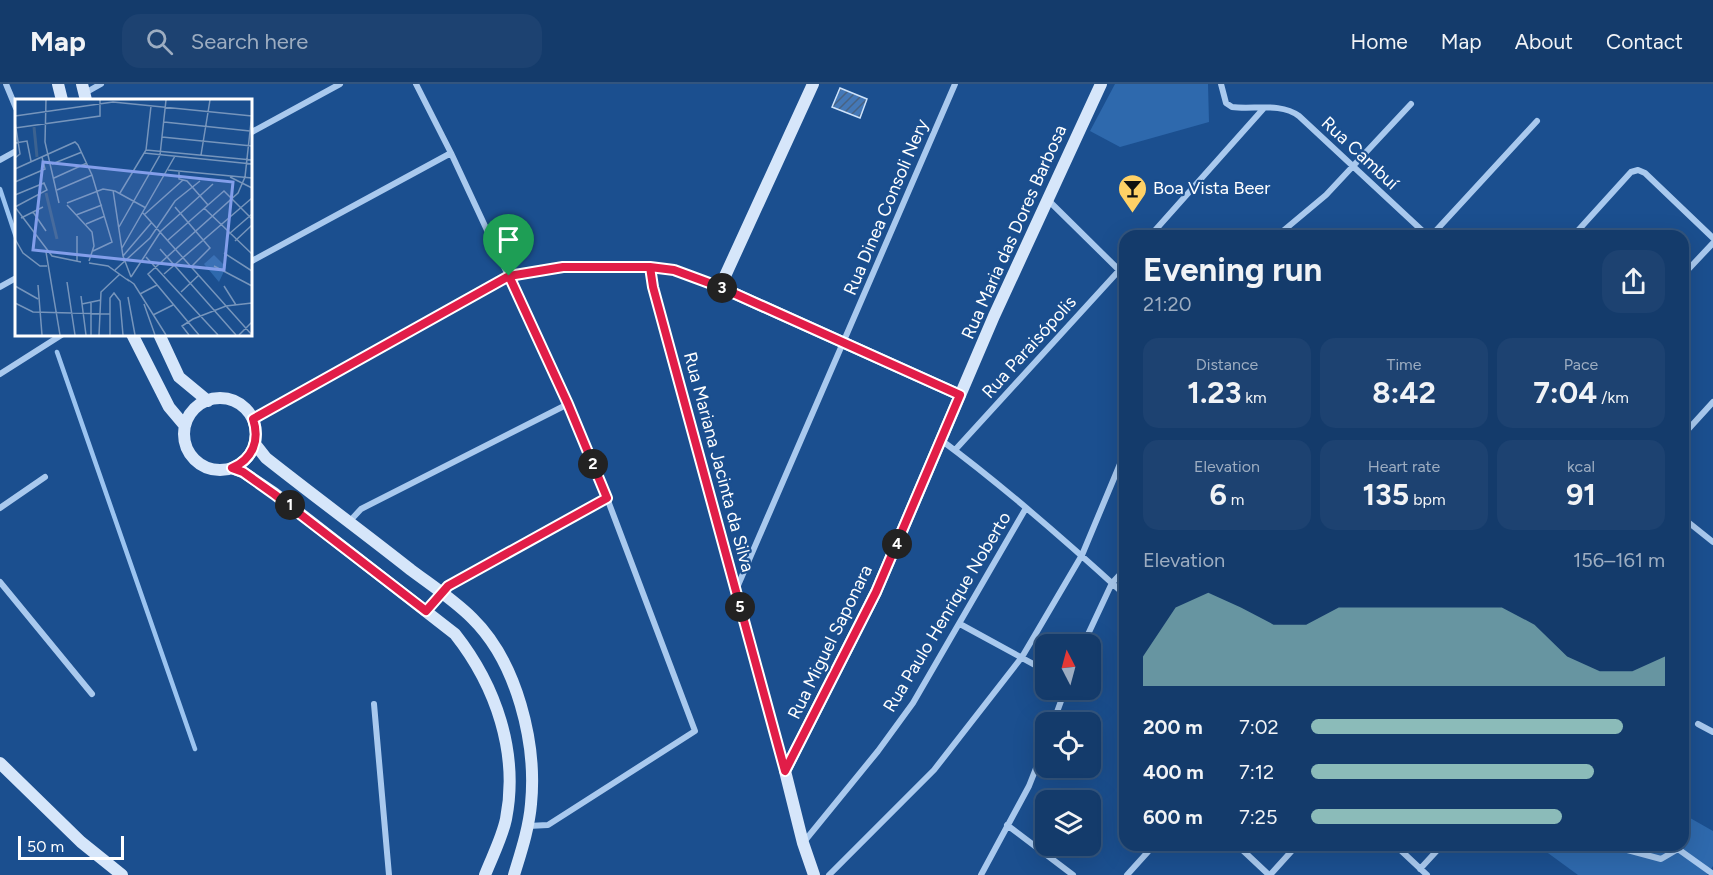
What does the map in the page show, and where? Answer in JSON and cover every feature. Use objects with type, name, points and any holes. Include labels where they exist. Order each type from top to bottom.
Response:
[{"type":"main road","points":[[58,84],[62,99]]},
{"type":"main road","points":[[813,84],[720,287],[960,395]]},
{"type":"main road","name":"Rua Maria das Dores Barbosa","points":[[960,395],[1101,84]]},
{"type":"main road","points":[[133,336],[169,407],[185,426]]},
{"type":"main road","points":[[160,336],[179,377],[208,400]]},
{"type":"main road","name":"Rua Miguel Saponara","points":[[785,771],[876,592],[960,395]]},
{"type":"main road","points":[[208,400],[234,401],[248,411],[253,419],[255,444],[247,459],[232,468],[224,470],[207,468],[193,458],[185,443],[185,426],[193,410],[208,400]]},
{"type":"main road","points":[[255,444],[266,458],[472,617],[487,637],[505,667],[519,699],[530,742],[531,805],[528,826],[514,875]]},
{"type":"main road","points":[[232,468],[243,472],[274,494],[426,611],[455,634],[468,650],[489,687],[503,726],[509,764],[506,822],[485,875]]},
{"type":"main road","points":[[426,611],[441,594]]},
{"type":"main road","points":[[0,763],[45,809],[117,873]]},
{"type":"main road","name":"Rua Mariana Jacinta da Silva","points":[[785,771],[803,843],[814,875]]},
{"type":"street","points":[[6,84],[15,106]]},
{"type":"street","points":[[84,93],[101,84]]},
{"type":"street","points":[[252,133],[339,84]]},
{"type":"street","points":[[416,84],[452,153],[568,404],[607,498],[695,731],[548,825],[528,826]]},
{"type":"street","name":"Rua Dinea Consoli Nery","points":[[736,590],[955,84]]},
{"type":"street","name":"Rua Cambuí","points":[[1221,84],[1226,103],[1232,107],[1279,108],[1293,112],[1423,230]]},
{"type":"street","points":[[1284,230],[1314,207],[1412,104]]},
{"type":"street","points":[[1155,230],[1264,108]]},
{"type":"street","points":[[1436,230],[1537,121]]},
{"type":"street","points":[[0,160],[15,152]]},
{"type":"street","points":[[252,261],[452,153]]},
{"type":"street","points":[[1578,230],[1631,172],[1638,170],[1646,173],[1713,241],[1689,268]]},
{"type":"street","points":[[1048,200],[1119,270]]},
{"type":"street","points":[[253,419],[509,276],[563,267],[650,267],[674,270],[720,287]]},
{"type":"street","name":"Rua Mariana Jacinta da Silva","points":[[650,267],[653,287],[785,771]]},
{"type":"street","name":"Rua Paraisópolis","points":[[955,450],[1119,270]]},
{"type":"street","points":[[0,287],[15,279]]},
{"type":"street","points":[[0,374],[60,336]]},
{"type":"street","points":[[1689,428],[1713,402]]},
{"type":"street","points":[[349,522],[361,509],[568,404]]},
{"type":"street","points":[[941,440],[1082,555],[1119,589]]},
{"type":"street","points":[[829,875],[934,770],[1022,657],[1082,555],[1119,466]]},
{"type":"street","points":[[0,508],[45,477]]},
{"type":"street","points":[[441,594],[448,586],[607,498]]},
{"type":"street","name":"Rua Paulo Henrique Noberto","points":[[803,843],[878,751],[913,703],[1026,508]]},
{"type":"street","points":[[1689,523],[1713,542]]},
{"type":"street","points":[[1087,634],[1112,583],[1119,575]]},
{"type":"street","points":[[0,582],[92,694]]},
{"type":"street","points":[[960,624],[1035,665]]},
{"type":"street","points":[[374,704],[389,875]]},
{"type":"street","points":[[1698,724],[1713,732]]},
{"type":"street","points":[[981,875],[1035,771]]},
{"type":"street","points":[[1007,825],[1073,875]]},
{"type":"street","points":[[1127,875],[1149,851]]},
{"type":"street","points":[[1243,851],[1269,875],[1291,851]]},
{"type":"street","points":[[1401,851],[1427,875]]},
{"type":"street","points":[[1420,869],[1437,851]]},
{"type":"street","points":[[1631,851],[1661,859],[1675,851]]},
{"type":"street","points":[[1681,851],[1713,874]]},
{"type":"shaded area","points":[[1115,84],[1208,84],[1209,122],[1120,147],[1090,131]]},
{"type":"shaded area","points":[[1689,817],[1713,831],[1713,866],[1707,875],[1578,875],[1545,851],[1689,851]]},
{"type":"building","points":[[840,88],[867,99],[860,118],[832,107]]},
{"type":"waterway","points":[[0,189],[15,234]]},
{"type":"waterway","points":[[57,352],[195,749]]},
{"type":"place","name":"Boa Vista Beer","points":[[1132,214]]},
{"type":"route","points":[[509,276],[253,419],[256,435],[252,452],[240,465],[232,468],[243,472],[274,494],[426,611],[448,586],[607,498],[568,404],[509,276],[563,267],[650,267],[674,270],[720,287],[844,341],[960,395],[876,592],[785,771],[653,287],[650,267],[563,267],[509,276]]}]
